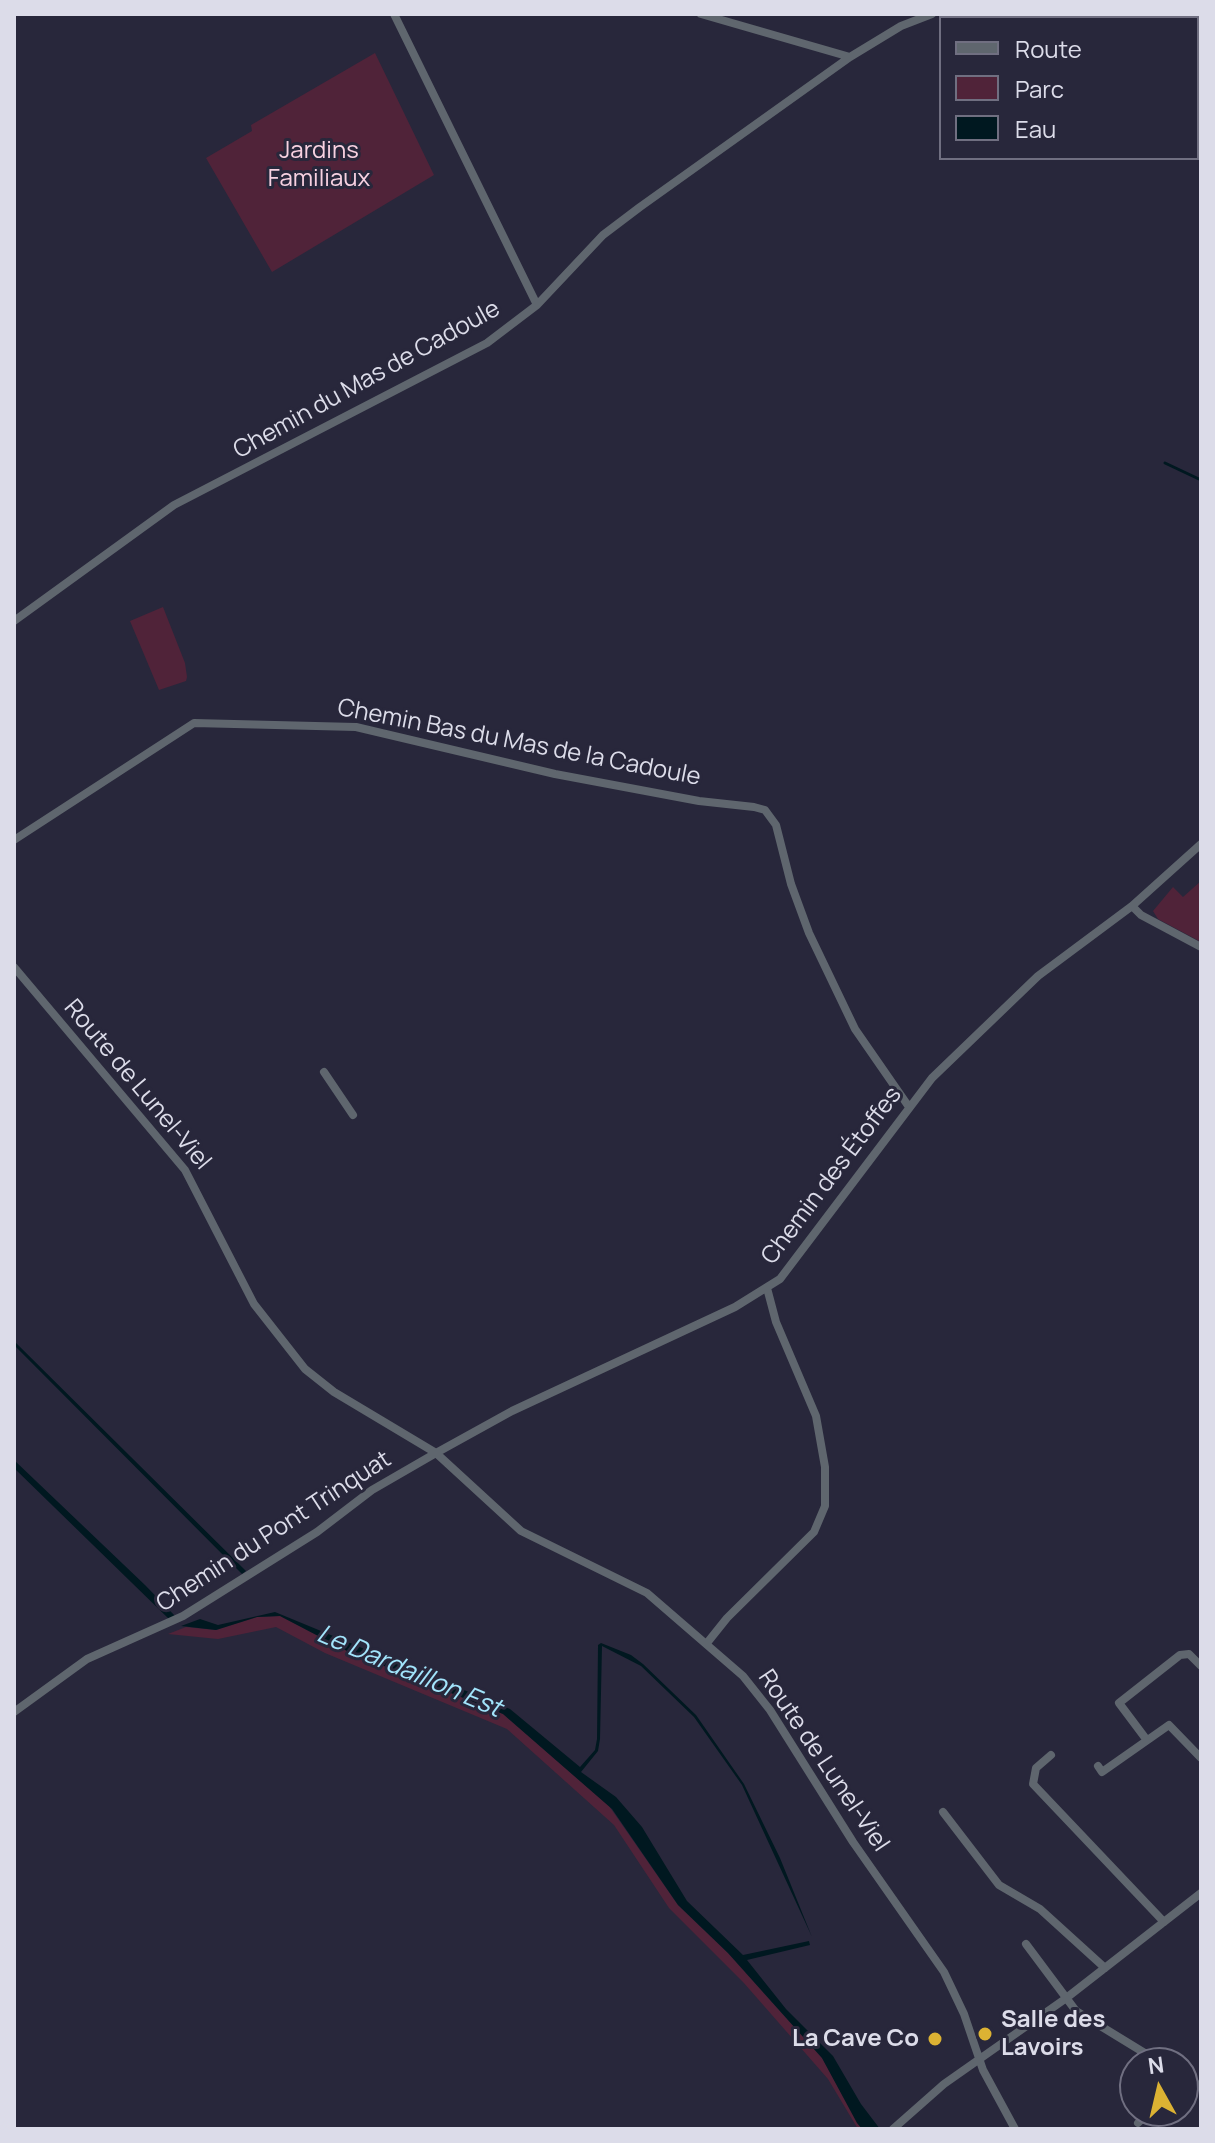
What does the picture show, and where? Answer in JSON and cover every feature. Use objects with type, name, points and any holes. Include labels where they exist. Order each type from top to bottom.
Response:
[{"type":"street","points":[[394,14],[537,305]]},
{"type":"street","points":[[701,14],[850,57]]},
{"type":"street","points":[[901,26],[903,14]]},
{"type":"street","name":"Chemin du Mas de Cadoule","points":[[14,621],[174,505],[487,343],[537,305],[603,235],[850,57],[919,16],[932,14]]},
{"type":"street","name":"Chemin Bas du Mas de la Cadoule","points":[[14,840],[194,723],[345,725],[461,749],[555,774],[765,810],[776,825],[786,868],[809,933],[855,1029],[909,1107]]},
{"type":"street","name":"Chemin des Étoffes","points":[[436,1453],[512,1411],[735,1307],[767,1288],[794,1265],[932,1078],[1038,976],[1132,906],[1201,844]]},
{"type":"street","points":[[1132,906],[1141,915],[1201,947]]},
{"type":"street","name":"Route de Lunel-Viel","points":[[14,967],[185,1170],[254,1304],[290,1354],[334,1392],[436,1453],[521,1531],[647,1593],[707,1643],[763,1699],[853,1842],[933,1954],[953,1989],[979,2060],[1015,2129]]},
{"type":"street","points":[[324,1072],[353,1115]]},
{"type":"street","points":[[707,1643],[727,1618],[814,1532],[823,1516],[826,1480],[816,1416],[776,1322],[767,1288]]},
{"type":"street","name":"Chemin du Pont Trinquat","points":[[14,1712],[87,1659],[163,1628],[317,1532],[372,1490],[436,1453]]},
{"type":"street","points":[[1146,1739],[1119,1703],[1180,1655],[1189,1654],[1201,1666]]},
{"type":"street","points":[[1098,1766],[1102,1772],[1164,1725],[1175,1726],[1201,1758]]},
{"type":"street","points":[[1051,1755],[1036,1768],[1033,1784],[1164,1922]]},
{"type":"street","points":[[943,1812],[1006,1891],[1040,1909],[1105,1968]]},
{"type":"street","points":[[893,2129],[944,2084],[1065,1999],[1201,1893]]},
{"type":"street","points":[[1026,1944],[1076,2011],[1135,2047]]},
{"type":"green space","name":"Jardins Familiaux","points":[[375,53],[434,175],[272,272],[206,158],[252,131],[251,125]]},
{"type":"green space","points":[[163,607],[185,663],[187,677],[186,681],[159,690],[130,621]]},
{"type":"green space","points":[[1201,881],[1201,942],[1158,919],[1153,911],[1173,887],[1183,897]]},
{"type":"green space","points":[[280,1616],[347,1651],[503,1714],[609,1806],[678,1905],[728,1953],[822,2058],[862,2129],[858,2129],[828,2079],[743,1982],[669,1908],[614,1825],[507,1729],[325,1653],[276,1627],[218,1639],[168,1634],[186,1627],[216,1630],[257,1617]]},
{"type":"water","points":[[14,1341],[246,1571],[242,1574],[14,1345]]},
{"type":"water","points":[[14,1460],[176,1617],[170,1620],[14,1468]]},
{"type":"water","name":"Le Dardaillon Est","points":[[275,1612],[510,1709],[580,1767],[595,1750],[597,1739],[598,1645],[601,1643],[631,1655],[643,1664],[696,1715],[744,1784],[780,1858],[812,1937],[742,1785],[694,1717],[641,1666],[602,1646],[598,1751],[581,1772],[616,1797],[642,1827],[687,1901],[743,1955],[809,1941],[810,1945],[747,1960],[786,2009],[833,2056],[861,2104],[880,2129],[862,2129],[822,2058],[728,1953],[678,1905],[612,1809],[503,1714],[347,1651],[280,1616],[257,1617],[216,1630],[181,1626],[200,1619],[218,1625]]},
{"type":"waterway","points":[[1165,463],[1201,480]]},
{"type":"place","name":"Salle des Lavoirs","points":[[985,2034]]},
{"type":"place","name":"La Cave Co","points":[[935,2039]]}]
